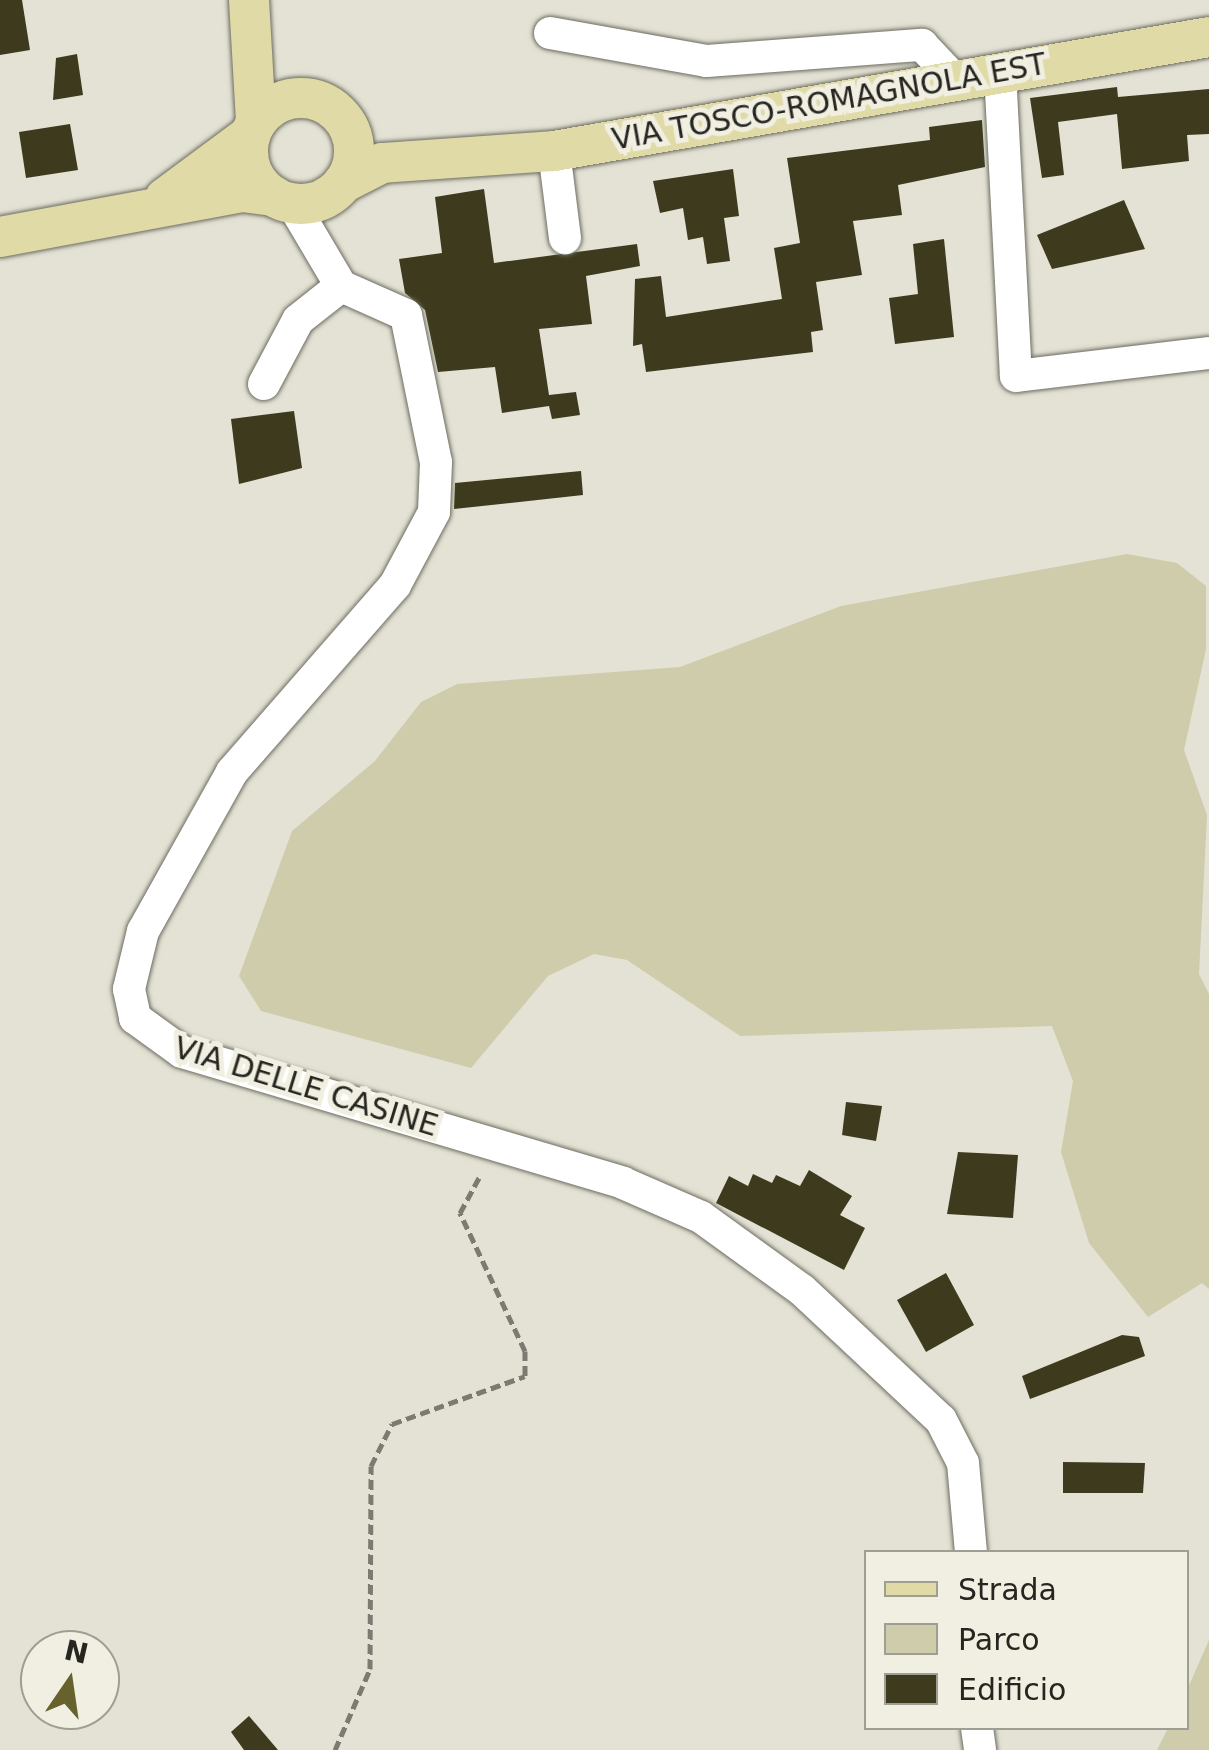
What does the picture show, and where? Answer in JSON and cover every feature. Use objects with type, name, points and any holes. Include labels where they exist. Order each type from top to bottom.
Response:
[{"type":"main road","points":[[250,6],[354,152],[338,187]]},
{"type":"main road","points":[[250,6],[252,172],[282,199]]},
{"type":"main road","name":"VIA TOSCO-ROMAGNOLA EST","points":[[0,237],[242,192],[282,199],[338,187],[382,163],[554,151],[1209,38]]},
{"type":"main road","name":"VIA TOSCO-ROMAGNOLA EST","points":[[145,213],[253,129],[274,105],[326,109],[449,156]]},
{"type":"street","points":[[550,34],[707,62],[922,46],[956,81]]},
{"type":"street","points":[[1000,72],[1016,376],[1209,353]]},
{"type":"street","points":[[554,151],[566,238]]},
{"type":"street","points":[[326,251],[338,187]]},
{"type":"street","points":[[264,384],[298,320],[341,286],[326,251],[282,199]]},
{"type":"street","name":"VIA DELLE CASINE","points":[[341,286],[406,315],[436,462],[434,512],[396,584],[232,772],[144,930],[129,989],[144,1028],[182,1052],[496,1144],[701,1218],[802,1290],[941,1420],[963,1463],[971,1550]]},
{"type":"path","points":[[336,1750],[370,1669],[371,1466],[392,1424],[525,1376],[524,1352],[460,1212],[496,1144]]},
{"type":"green space","points":[[1127,554],[1177,563],[1206,586],[1206,649],[1184,750],[1207,815],[1199,974],[1209,994],[1209,1289],[1202,1283],[1148,1317],[1089,1243],[1061,1152],[1073,1081],[1052,1026],[740,1036],[627,960],[594,954],[548,976],[471,1068],[261,1011],[239,976],[292,831],[375,761],[421,702],[457,684],[680,667],[841,606]]},
{"type":"green space","points":[[1209,1640],[1209,1750],[1157,1750],[1167,1730],[1189,1730],[1189,1685]]},
{"type":"building","points":[[0,0],[22,0],[30,50],[0,55]]},
{"type":"building","points":[[77,54],[83,95],[53,100],[56,58]]},
{"type":"building","points":[[1117,87],[1118,97],[1209,89],[1209,134],[1187,135],[1189,161],[1122,169],[1117,114],[1058,122],[1064,175],[1042,178],[1030,98]]},
{"type":"building","points":[[982,120],[985,167],[898,185],[902,215],[853,221],[862,275],[816,282],[823,330],[811,332],[813,352],[646,372],[642,344],[633,346],[635,279],[661,276],[666,317],[782,299],[774,248],[800,243],[787,158],[930,140],[929,127]]},
{"type":"building","points":[[70,124],[78,170],[26,178],[19,132]]},
{"type":"building","points":[[733,169],[739,216],[724,218],[730,261],[707,264],[703,237],[688,240],[683,208],[660,213],[653,181]]},
{"type":"building","points":[[484,189],[494,263],[637,244],[640,266],[586,276],[592,324],[539,329],[549,395],[576,392],[580,415],[552,419],[549,406],[502,413],[495,367],[438,372],[425,310],[405,293],[399,259],[442,253],[435,197]]},
{"type":"building","points":[[1124,200],[1145,249],[1052,269],[1037,235]]},
{"type":"building","points":[[944,239],[954,337],[895,344],[889,298],[918,294],[913,244]]},
{"type":"building","points":[[294,411],[302,468],[239,484],[231,419]]},
{"type":"building","points":[[581,471],[583,495],[454,509],[455,483]]},
{"type":"building","points":[[846,1102],[882,1106],[876,1141],[842,1135]]},
{"type":"building","points":[[958,1152],[1018,1155],[1013,1218],[947,1214]]},
{"type":"building","points":[[809,1170],[852,1196],[840,1215],[865,1228],[844,1270],[716,1203],[729,1176],[748,1186],[753,1174],[772,1183],[776,1175],[800,1186]]},
{"type":"building","points":[[946,1273],[974,1325],[926,1352],[897,1300]]},
{"type":"building","points":[[1122,1335],[1139,1337],[1145,1356],[1030,1399],[1022,1376]]},
{"type":"building","points":[[1063,1462],[1145,1463],[1143,1493],[1063,1493]]},
{"type":"building","points":[[249,1716],[278,1750],[244,1750],[231,1732]]}]
